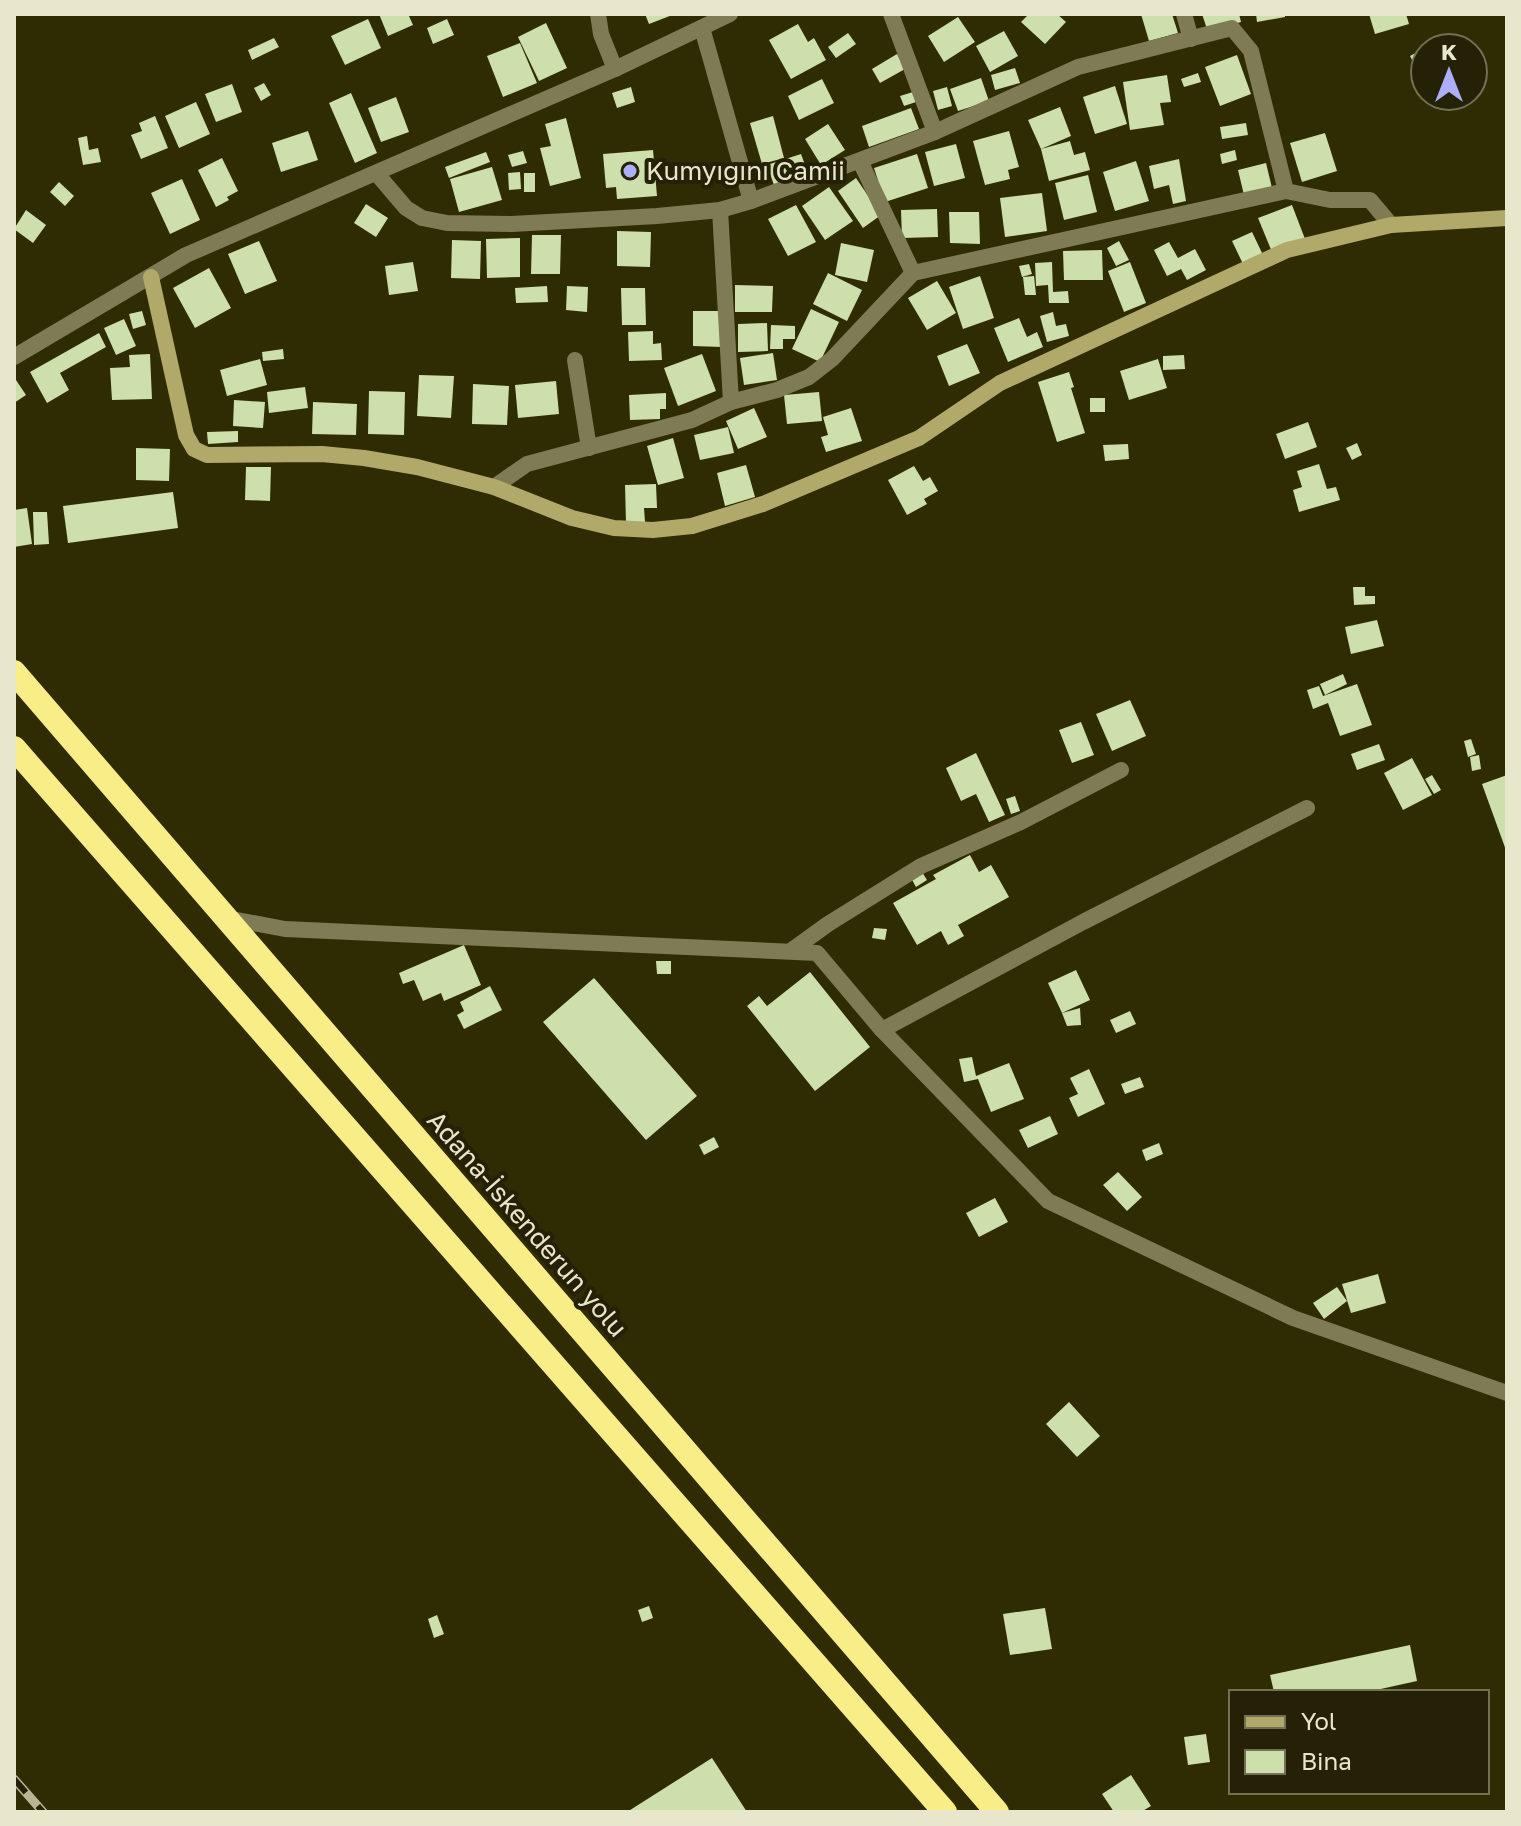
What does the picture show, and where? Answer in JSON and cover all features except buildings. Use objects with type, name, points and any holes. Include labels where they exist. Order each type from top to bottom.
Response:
[{"type":"highway","name":"Adana-İskenderun yolu","points":[[14,672],[997,1812]]},
{"type":"highway","points":[[14,748],[945,1812]]},
{"type":"street","points":[[598,14],[601,34],[615,69]]},
{"type":"street","points":[[14,357],[186,255],[615,69],[730,14]]},
{"type":"street","points":[[891,14],[935,132]]},
{"type":"street","points":[[1184,14],[1191,39]]},
{"type":"street","points":[[702,28],[751,201]]},
{"type":"street","points":[[377,174],[406,208],[422,218],[447,223],[512,224],[720,210],[935,132],[1078,67],[1232,28],[1251,51],[1286,191]]},
{"type":"street","points":[[860,161],[913,273]]},
{"type":"street","points":[[494,487],[527,464],[692,420],[731,402],[777,390],[809,377],[832,359],[913,273],[1286,191],[1330,200],[1370,200],[1391,225]]},
{"type":"street","points":[[720,210],[731,402]]},
{"type":"street","points":[[151,277],[186,435],[194,449],[207,455],[322,454],[417,467],[494,487],[572,518],[614,528],[653,530],[692,526],[763,504],[919,438],[1000,383],[1287,250],[1391,225],[1507,218]]},
{"type":"street","points":[[575,360],[589,448]]},
{"type":"street","points":[[792,950],[921,866],[1021,822],[1121,770]]},
{"type":"street","points":[[882,1030],[1083,922],[1307,808]]},
{"type":"street","points":[[226,918],[285,929],[817,953],[882,1030],[1048,1201],[1293,1318],[1507,1393]]},
{"type":"railway","points":[[14,1779],[43,1812]]},
{"type":"place","name":"Kumyığını Camii","points":[[630,171]]}]
